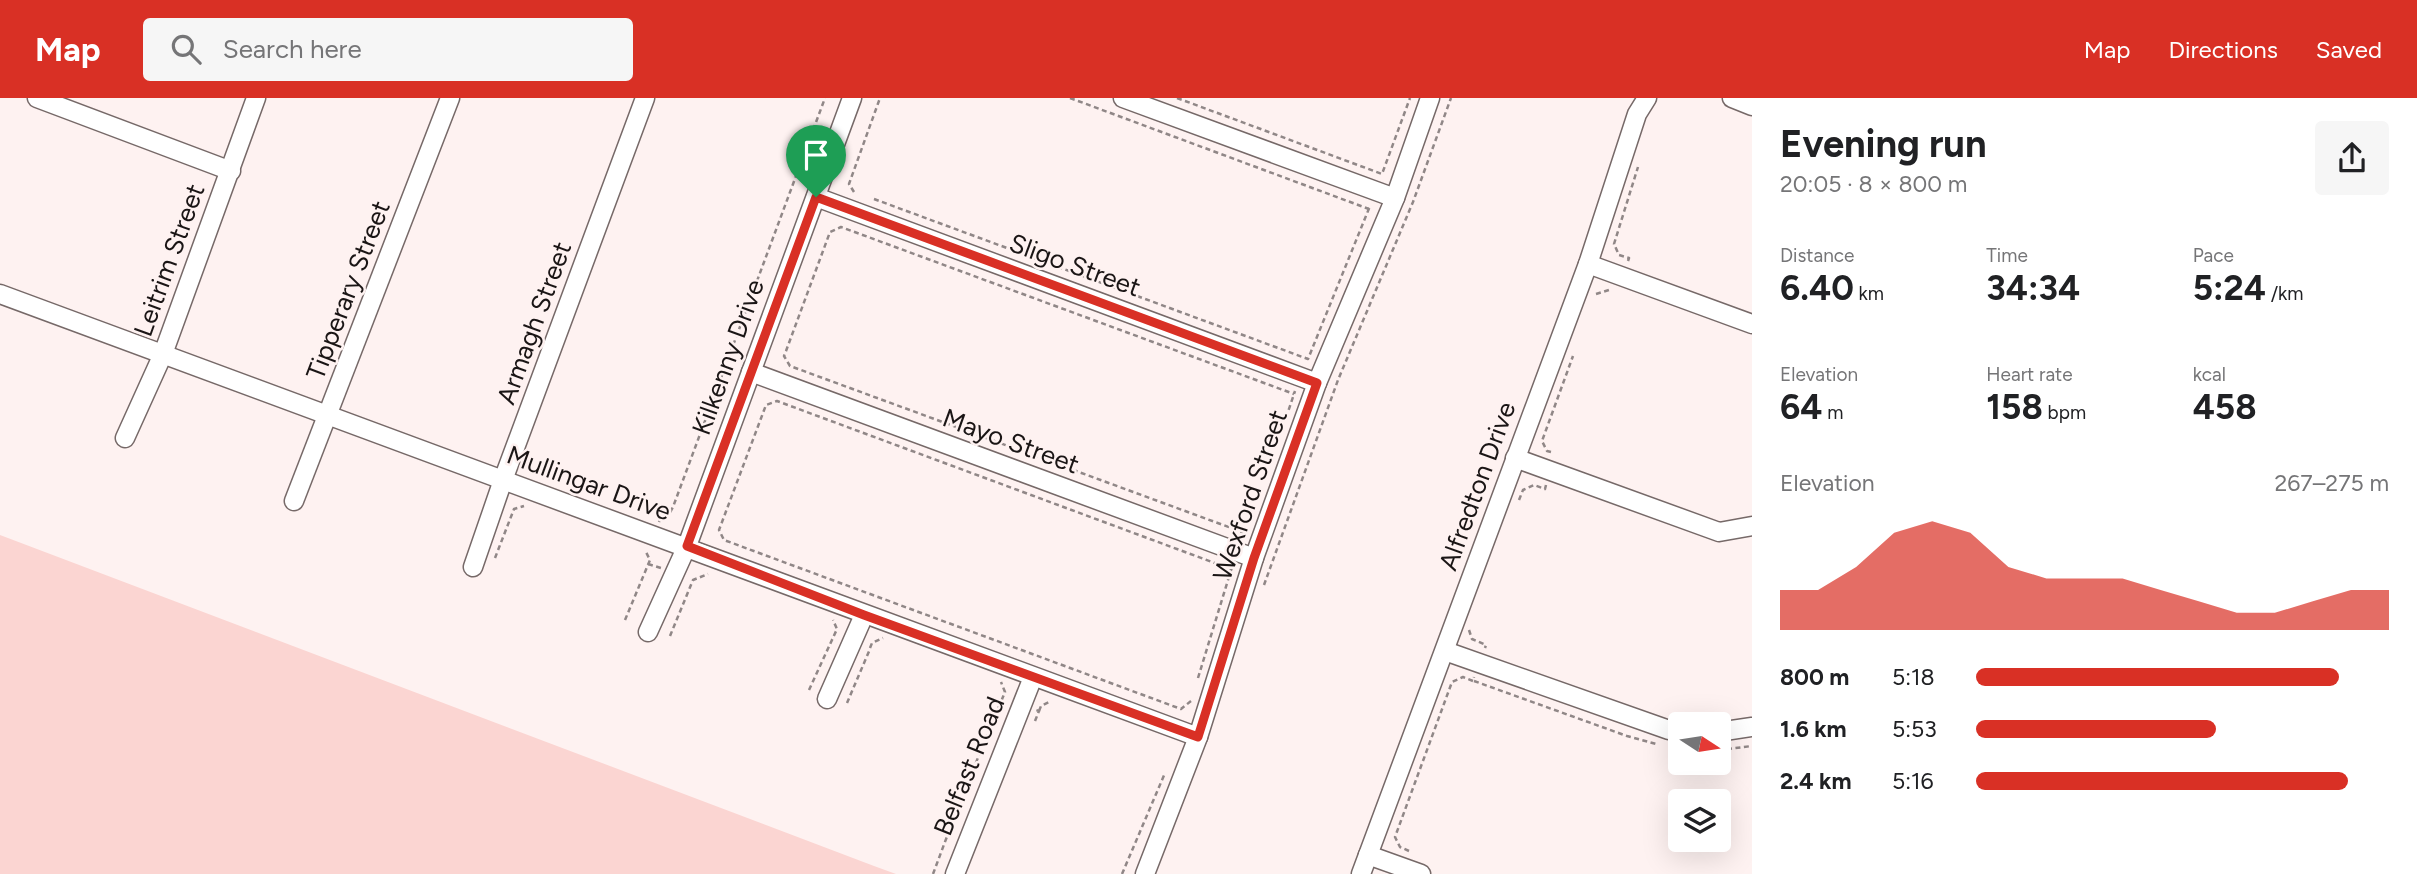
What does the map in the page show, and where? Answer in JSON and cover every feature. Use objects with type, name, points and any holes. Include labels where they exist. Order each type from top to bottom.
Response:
[{"type":"street","points":[[37,98],[231,171]]},
{"type":"street","name":"Leitrim Street","points":[[125,438],[163,354],[256,98]]},
{"type":"street","name":"Tipperary Street","points":[[294,501],[450,98]]},
{"type":"street","name":"Armagh Street","points":[[473,567],[645,98]]},
{"type":"street","name":"Kilkenny Drive","points":[[648,632],[687,546],[852,98]]},
{"type":"street","points":[[1123,98],[1395,198]]},
{"type":"street","name":"Wexford Street","points":[[1145,874],[1198,737],[1254,558],[1317,383],[1395,198],[1430,98]]},
{"type":"street","name":"Alfredton Drive","points":[[1362,874],[1588,264],[1637,106],[1647,98]]},
{"type":"street","points":[[1732,98],[1752,106]]},
{"type":"street","name":"Sligo Street","points":[[816,197],[1317,383]]},
{"type":"street","points":[[1588,264],[1752,324]]},
{"type":"street","name":"Mullingar Drive","points":[[0,294],[1198,737]]},
{"type":"street","name":"Mayo Street","points":[[751,372],[1254,558]]},
{"type":"street","points":[[1515,458],[1719,532],[1752,526]]},
{"type":"street","points":[[827,699],[864,615]]},
{"type":"street","points":[[1445,651],[1668,730]]},
{"type":"street","name":"Belfast Road","points":[[955,874],[1033,677]]},
{"type":"street","points":[[1731,730],[1752,727]]},
{"type":"street","points":[[1368,855],[1421,874]]},
{"type":"path","points":[[625,620],[650,560],[645,550],[661,517],[668,516],[673,507],[825,98]]},
{"type":"path","points":[[855,192],[849,184],[880,98]]},
{"type":"path","points":[[868,197],[1308,359],[1369,209],[1070,98]]},
{"type":"path","points":[[1177,98],[1382,174],[1410,98]]},
{"type":"path","points":[[1262,592],[1338,380],[1408,214],[1451,98]]},
{"type":"path","points":[[1595,294],[1606,289],[1616,293],[1623,276],[1629,258],[1619,255],[1614,244],[1641,159]]},
{"type":"path","points":[[1248,523],[1244,534],[790,366],[784,356],[830,232],[841,227],[1294,394],[1282,427]]},
{"type":"path","points":[[1518,503],[1523,490],[1534,485],[1545,489],[1556,454],[1547,451],[1542,441],[1573,355]]},
{"type":"path","points":[[1194,692],[1191,704],[1181,709],[724,540],[719,530],[766,405],[777,401],[1231,569],[1197,680]]},
{"type":"path","points":[[495,558],[514,509],[524,506]]},
{"type":"path","points":[[670,636],[693,580],[709,575]]},
{"type":"path","points":[[809,690],[837,629],[834,620],[824,617]]},
{"type":"path","points":[[1468,628],[1472,639],[1486,645],[1473,681]]},
{"type":"path","points":[[870,648],[872,643],[883,638]]},
{"type":"path","points":[[1403,868],[1410,851],[1400,847],[1395,837],[1452,682],[1463,677],[1627,736],[1661,744]]},
{"type":"path","points":[[933,874],[1006,692],[1001,682],[993,679]]},
{"type":"path","points":[[1731,748],[1752,746]]},
{"type":"path","points":[[1122,874],[1166,771]]},
{"type":"shaded area","points":[[0,535],[874,866],[896,874],[0,874]]},
{"type":"route","points":[[816,197],[1317,383],[1254,558],[1198,737],[864,615],[687,546],[816,197]]}]
